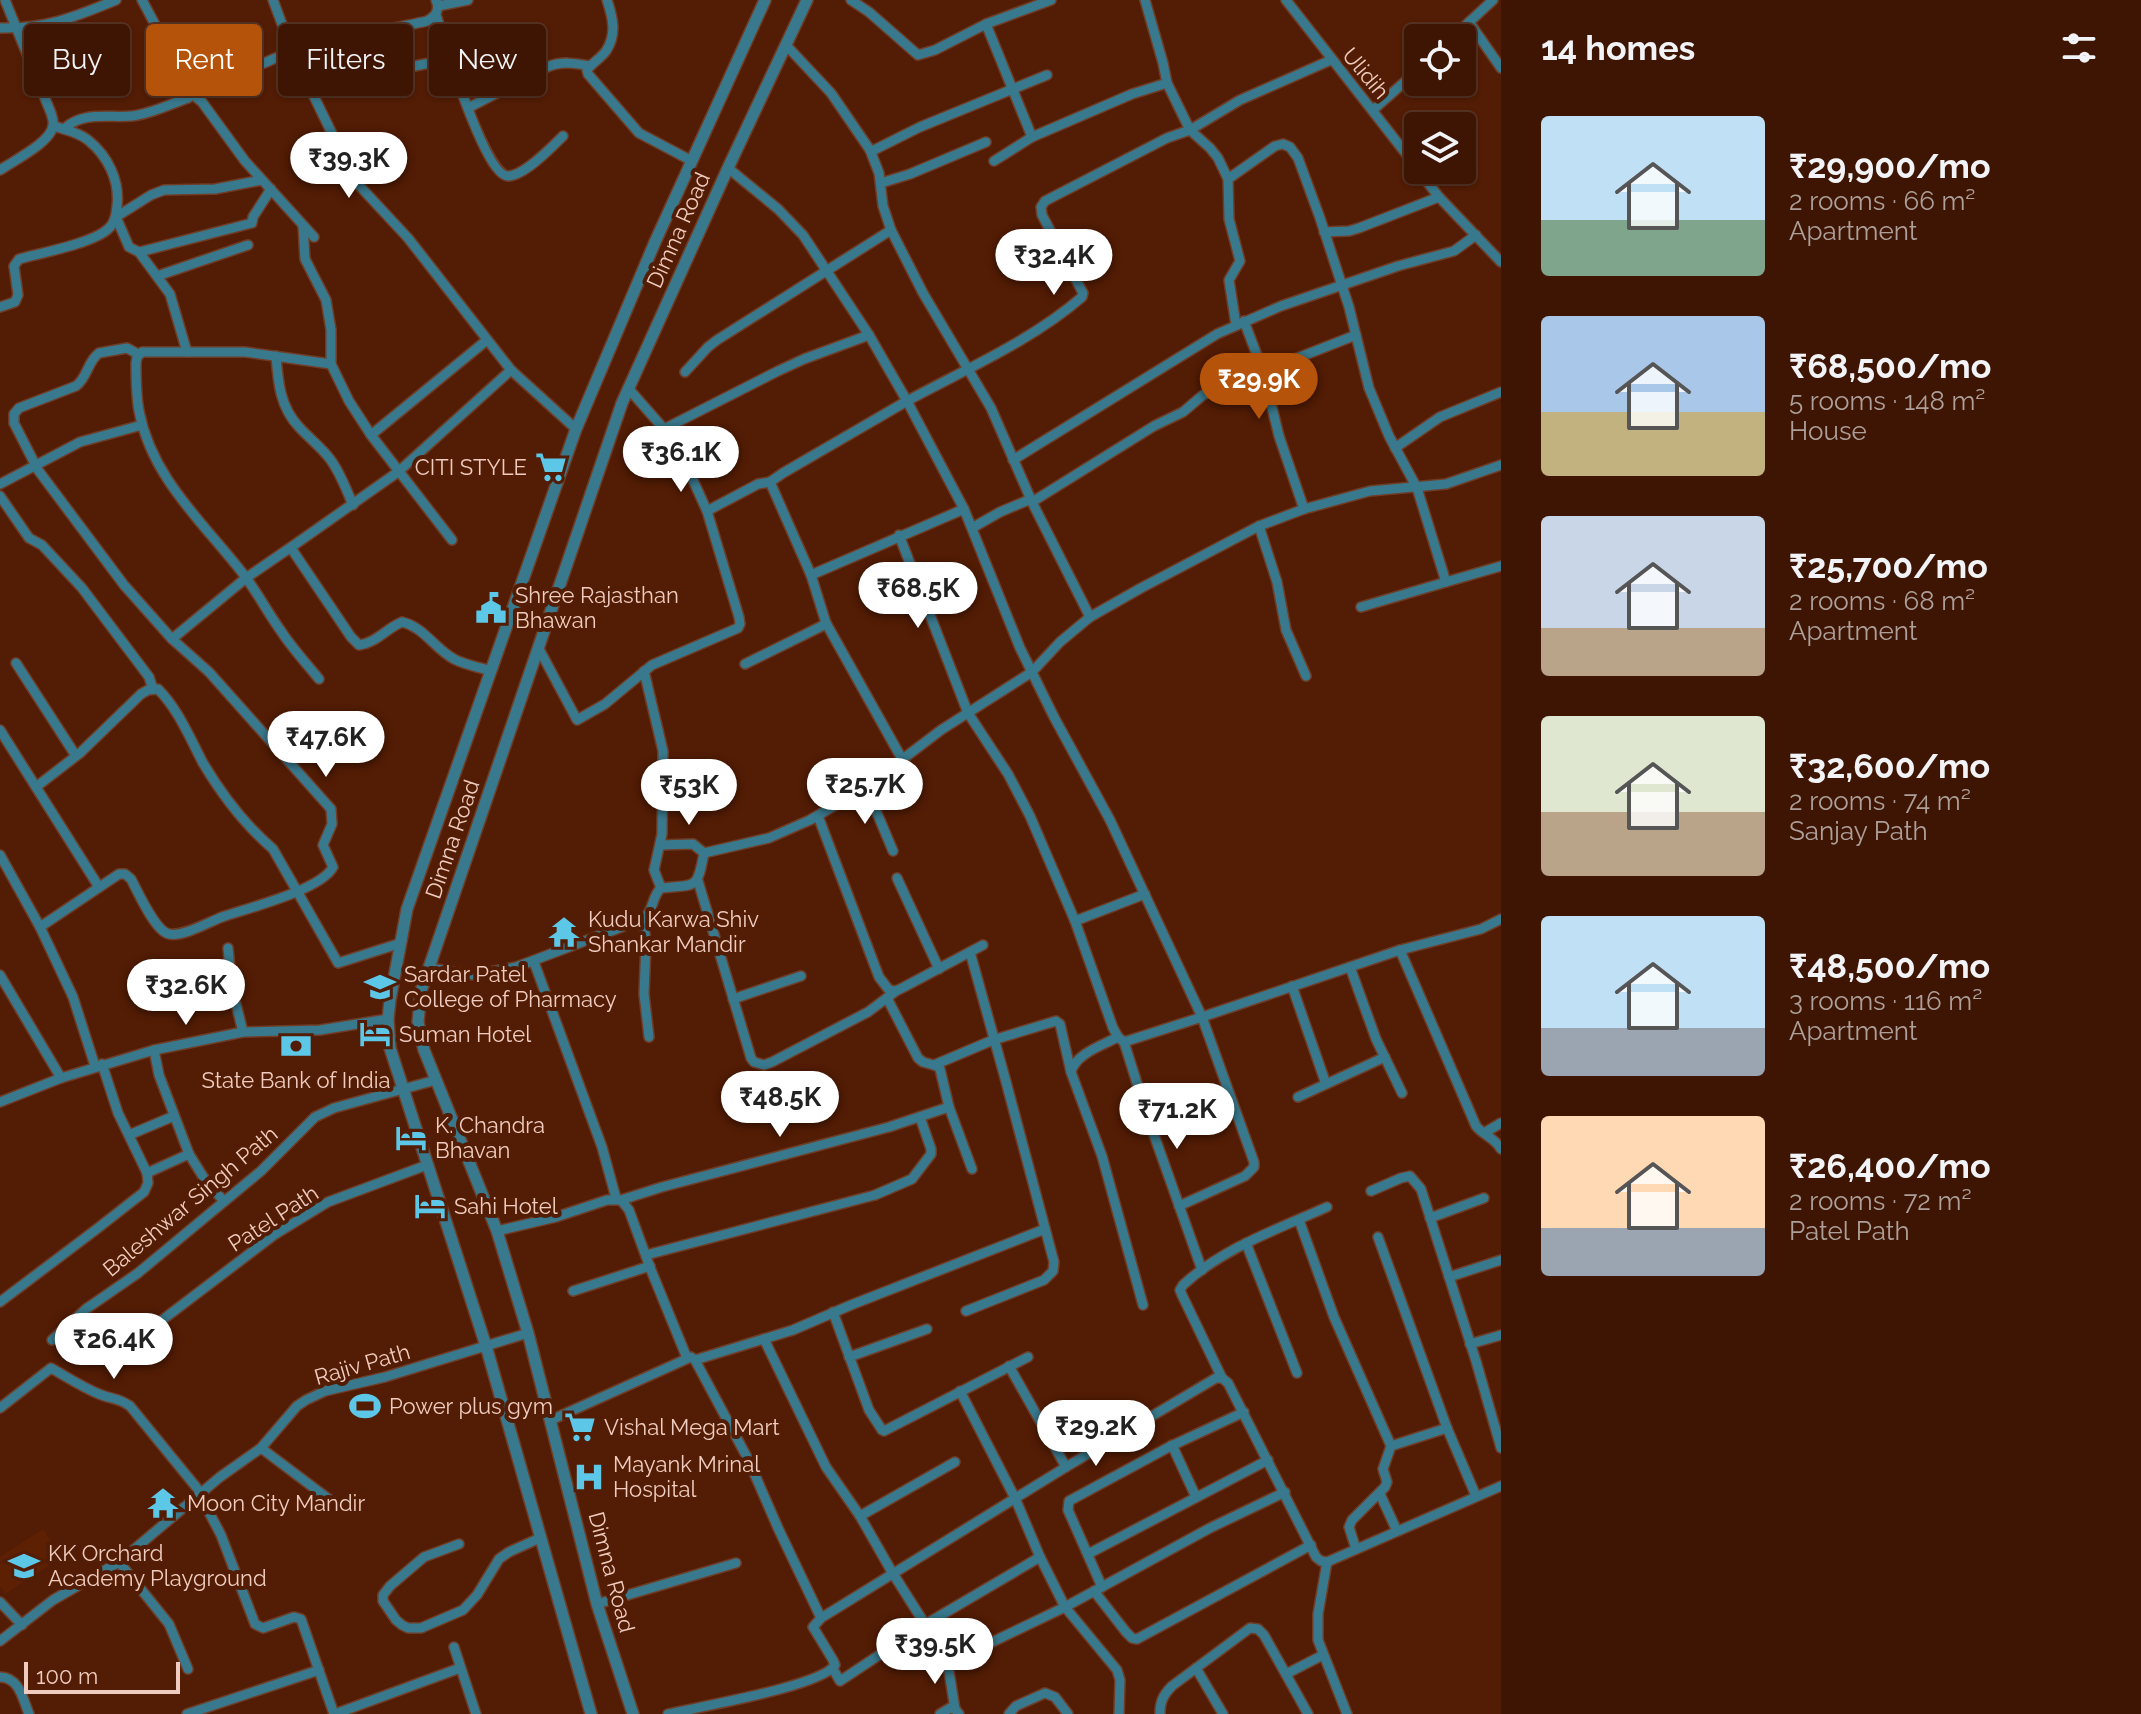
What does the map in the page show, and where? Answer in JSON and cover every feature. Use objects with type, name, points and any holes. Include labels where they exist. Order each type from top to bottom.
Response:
[{"type":"street","points":[[0,307],[15,302],[18,295],[14,266],[19,259],[98,236],[111,227],[116,217],[118,195],[109,164],[100,151],[88,139],[59,127],[5,0]]},
{"type":"street","points":[[0,28],[46,26],[116,0]]},
{"type":"street","points":[[142,0],[155,24]]},
{"type":"street","points":[[273,0],[282,24]]},
{"type":"street","points":[[413,24],[427,21],[437,7],[468,0]]},
{"type":"street","points":[[607,0],[613,18],[612,35],[606,50],[587,70],[591,79],[639,133],[692,161]]},
{"type":"street","points":[[591,1714],[486,1346],[390,1048],[388,1019],[407,909],[576,429],[655,242],[765,0]]},
{"type":"street","name":"Dimna Road","points":[[633,1714],[597,1604],[528,1333],[497,1231],[424,1050],[418,1022],[421,991],[628,388],[807,0]]},
{"type":"street","points":[[851,0],[918,55],[935,50],[986,24],[1051,0]]},
{"type":"street","points":[[1145,0],[1167,83],[1190,130],[1218,158],[1228,179],[1229,219],[1240,261],[1228,286],[1240,323],[1263,371],[1279,436],[1304,509]]},
{"type":"street","name":"Ulidih","points":[[1286,0],[1404,151]]},
{"type":"street","points":[[1493,0],[1469,22],[1501,68]]},
{"type":"street","points":[[986,24],[1032,137]]},
{"type":"street","points":[[786,45],[831,93],[870,150],[879,173],[883,206],[891,230],[923,293],[991,408],[1031,500],[1090,617]]},
{"type":"street","points":[[707,511],[758,484],[770,482],[1022,338],[1082,297],[1083,293],[1042,215],[1041,207],[1045,201],[1190,130],[1240,100],[1331,60]]},
{"type":"street","points":[[468,108],[547,67],[571,62],[590,66]]},
{"type":"street","points":[[870,150],[1047,75]]},
{"type":"street","points":[[1373,110],[1404,82]]},
{"type":"street","points":[[994,161],[1032,137],[1132,94],[1167,83]]},
{"type":"street","points":[[0,170],[44,142],[59,127],[71,122],[87,117],[132,116],[190,96]]},
{"type":"street","points":[[194,96],[245,161],[314,237]]},
{"type":"street","points":[[315,96],[355,181],[408,238],[511,370],[576,429]]},
{"type":"street","points":[[464,96],[487,154],[505,176],[524,169],[563,136]]},
{"type":"street","points":[[881,183],[986,142]]},
{"type":"street","points":[[1228,179],[1275,146],[1283,144],[1290,147],[1298,158],[1356,335],[1369,388],[1395,448],[1417,488],[1446,582]]},
{"type":"street","points":[[728,168],[790,220],[803,235],[869,335],[907,401],[964,509],[1015,637],[1110,820],[1202,1017],[1254,1167],[1245,1176],[1179,1206]]},
{"type":"street","points":[[116,217],[164,190],[215,189],[262,180]]},
{"type":"street","name":"Ulidih","points":[[1429,184],[1501,262]]},
{"type":"street","points":[[139,252],[252,223],[271,189]]},
{"type":"street","points":[[1324,232],[1359,228],[1439,197]]},
{"type":"street","points":[[116,217],[129,247],[139,252],[170,294],[187,352]]},
{"type":"street","points":[[303,225],[305,259],[326,300],[331,330],[331,364],[349,401],[371,435],[452,540]]},
{"type":"street","points":[[685,372],[717,340],[891,230]]},
{"type":"street","points":[[1013,460],[1217,334],[1281,306],[1398,266],[1454,251],[1476,235]]},
{"type":"street","points":[[157,276],[248,245]]},
{"type":"street","points":[[664,429],[804,359],[869,335]]},
{"type":"street","points":[[972,528],[1000,512],[1031,500],[1154,426],[1183,412],[1203,395],[1356,335]]},
{"type":"street","points":[[371,435],[487,340]]},
{"type":"street","points":[[40,927],[114,876],[125,874],[156,923],[170,934],[180,934],[289,896],[329,875],[333,867],[323,845],[332,824],[331,809],[209,672],[172,639],[124,585],[35,465],[14,423],[16,411],[76,386],[99,353],[127,348],[138,354],[245,352],[331,364]]},
{"type":"street","points":[[138,354],[137,398],[142,425],[165,478],[246,578],[282,633],[319,679]]},
{"type":"street","points":[[276,356],[278,386],[289,415],[329,457],[353,505]]},
{"type":"street","points":[[172,639],[246,578],[398,472],[511,370]]},
{"type":"street","points":[[538,647],[577,720],[605,704],[652,665],[740,626],[707,511],[692,478],[664,429],[628,388]]},
{"type":"street","points":[[1395,448],[1440,417],[1501,392]]},
{"type":"street","points":[[0,484],[80,442],[142,425]]},
{"type":"street","points":[[704,853],[769,838],[818,816],[866,787],[941,730],[1032,672],[1060,642],[1090,617],[1259,526],[1304,509],[1370,491],[1446,484],[1501,465]]},
{"type":"street","points":[[770,482],[811,575],[826,623],[902,759]]},
{"type":"street","points":[[0,496],[29,538],[42,545],[98,608],[149,677],[153,689]]},
{"type":"street","points":[[811,575],[964,509]]},
{"type":"street","points":[[1259,526],[1277,582],[1286,630],[1306,676]]},
{"type":"street","points":[[899,535],[968,713],[1008,774],[1030,816],[1075,921],[1121,1040],[1202,1270]]},
{"type":"street","points":[[291,548],[359,645],[402,622],[414,626],[456,660],[491,671]]},
{"type":"street","points":[[1361,607],[1501,566]]},
{"type":"street","points":[[745,664],[826,623]]},
{"type":"street","points":[[16,663],[76,756]]},
{"type":"street","points":[[644,671],[663,751],[662,834],[654,870],[661,888]]},
{"type":"street","points":[[36,787],[76,756],[141,694],[158,689],[238,814],[273,849],[338,963],[401,943]]},
{"type":"street","points":[[0,730],[99,887]]},
{"type":"street","points":[[866,787],[893,851]]},
{"type":"street","points":[[818,816],[879,977],[892,994],[918,1058],[940,1069],[949,1107],[972,1169]]},
{"type":"street","points":[[660,845],[693,844],[704,853]]},
{"type":"street","points":[[704,853],[698,881],[754,1062],[764,1065],[868,1012],[892,994],[983,945]]},
{"type":"street","points":[[0,855],[40,927],[73,997],[118,1113],[147,1173],[148,1183],[144,1192],[0,1302]]},
{"type":"street","points":[[897,878],[939,969]]},
{"type":"street","points":[[429,968],[474,975],[534,962],[643,919],[661,888],[698,881]]},
{"type":"street","points":[[1075,921],[1145,894]]},
{"type":"street","points":[[643,919],[646,942],[644,994],[649,1037]]},
{"type":"street","points":[[1071,1072],[1078,1059],[1121,1040],[1202,1017],[1400,950],[1481,929],[1501,919]]},
{"type":"street","points":[[228,948],[232,988],[243,1032]]},
{"type":"street","points":[[1400,950],[1476,1126],[1501,1149]]},
{"type":"street","points":[[966,1311],[1044,1280],[1053,1271],[1054,1262],[970,952]]},
{"type":"street","points":[[534,962],[619,1199],[629,1210],[691,1359],[748,1459],[821,1618]]},
{"type":"street","points":[[1350,967],[1368,1018],[1402,1093]]},
{"type":"street","points":[[0,975],[61,1078]]},
{"type":"street","points":[[733,999],[801,976]]},
{"type":"street","points":[[1292,986],[1326,1084]]},
{"type":"street","points":[[0,1102],[99,1065],[154,1050],[243,1032],[320,1030],[388,1019]]},
{"type":"street","points":[[934,1065],[995,1039],[1056,1021],[1060,1024],[1071,1072],[1102,1156],[1143,1305]]},
{"type":"street","points":[[154,1050],[159,1075],[189,1154],[207,1183],[224,1201]]},
{"type":"street","points":[[1298,1097],[1385,1057]]},
{"type":"street","name":"Baleshwar Singh Path","points":[[52,1340],[86,1309],[138,1273],[278,1156],[315,1117],[334,1108],[436,1080]]},
{"type":"street","points":[[497,1231],[863,1135],[949,1107]]},
{"type":"street","points":[[129,1135],[174,1116]]},
{"type":"street","points":[[646,1255],[875,1195],[912,1179],[931,1154],[920,1117]]},
{"type":"street","points":[[1484,1133],[1501,1123]]},
{"type":"street","points":[[147,1173],[189,1154]]},
{"type":"street","name":"Patel Path","points":[[153,1327],[303,1216],[328,1202],[427,1165]]},
{"type":"street","points":[[1371,1191],[1410,1176],[1421,1189],[1501,1448]]},
{"type":"street","points":[[1430,1218],[1484,1198]]},
{"type":"street","points":[[1327,1207],[1218,1258],[1180,1290],[1222,1378],[1244,1412],[1311,1545],[1321,1561],[1327,1562],[1501,1486]]},
{"type":"street","points":[[1299,1220],[1334,1317],[1391,1446],[1383,1469],[1387,1482],[1349,1527],[1356,1549]]},
{"type":"street","points":[[551,1420],[691,1359],[801,1327],[1045,1229]]},
{"type":"street","points":[[1378,1237],[1447,1428],[1476,1496]]},
{"type":"street","points":[[1246,1243],[1297,1373]]},
{"type":"street","points":[[1449,1277],[1501,1260]]},
{"type":"street","points":[[573,1291],[650,1266]]},
{"type":"street","points":[[833,1312],[869,1410],[884,1431],[1028,1357]]},
{"type":"street","points":[[849,1357],[927,1329]]},
{"type":"street","name":"Rajiv Path","points":[[0,1641],[53,1600],[120,1563],[202,1498],[220,1477],[261,1448],[297,1406],[325,1391],[385,1377],[528,1333]]},
{"type":"street","points":[[1470,1344],[1501,1335]]},
{"type":"street","points":[[764,1339],[826,1467],[860,1516],[947,1659],[957,1711]]},
{"type":"street","points":[[1009,1366],[1066,1467]]},
{"type":"street","points":[[0,1408],[51,1368],[78,1384],[101,1395],[118,1398],[130,1406],[202,1498],[236,1570],[255,1624],[263,1628],[298,1617],[304,1624],[334,1714],[460,1668]]},
{"type":"street","points":[[1040,1557],[926,1624],[840,1681],[833,1669],[833,1660],[814,1630],[814,1624],[821,1618],[892,1572],[1216,1378],[1222,1378]]},
{"type":"street","points":[[960,1391],[1015,1498],[1065,1607],[1117,1670],[1120,1680],[1119,1714]]},
{"type":"street","points":[[1244,1412],[1172,1445],[1069,1501],[1068,1510],[1088,1554],[1098,1589],[1126,1632],[1137,1639],[1311,1545]]},
{"type":"street","points":[[1391,1446],[1447,1428]]},
{"type":"street","points":[[1172,1445],[1196,1497]]},
{"type":"street","points":[[261,1448],[330,1500]]},
{"type":"street","points":[[1088,1554],[1268,1460]]},
{"type":"street","points":[[860,1516],[955,1462]]},
{"type":"street","points":[[947,1659],[961,1657],[1065,1607],[1210,1528],[1285,1492]]},
{"type":"street","points":[[1380,1494],[1397,1531]]},
{"type":"street","points":[[459,1544],[424,1557],[383,1595],[383,1601],[402,1625],[421,1628],[463,1610],[477,1595],[499,1559],[540,1538]]},
{"type":"street","points":[[1327,1562],[1318,1640],[1345,1713]]},
{"type":"street","points":[[120,1563],[169,1624],[188,1669]]},
{"type":"street","points":[[597,1604],[736,1563]]},
{"type":"street","points":[[0,1602],[22,1625]]},
{"type":"street","points":[[1160,1714],[1164,1694],[1250,1628],[1258,1629],[1264,1635],[1308,1714]]},
{"type":"street","points":[[454,1647],[476,1714]]},
{"type":"street","points":[[1286,1674],[1323,1655]]},
{"type":"street","points":[[1196,1668],[1223,1714]]},
{"type":"street","points":[[668,1714],[801,1683],[833,1669]]},
{"type":"street","points":[[187,1714],[319,1670]]},
{"type":"street","points":[[0,1677],[7,1677],[16,1684],[29,1714]]},
{"type":"street","points":[[1009,1714],[1016,1706],[1045,1693],[1055,1697],[1068,1714]]},
{"type":"street","points":[[940,1714],[950,1708],[957,1711]]},
{"type":"shaded area","name":"KK Orchard Academy Playground","points":[[43,1529],[62,1557],[5,1594],[0,1586],[0,1557]]},
{"type":"place","name":"CITI STYLE","points":[[551,467]]},
{"type":"place","name":"Shree Rajasthan Bhawan","points":[[491,608]]},
{"type":"place","name":"Kudu Karwa Shiv Shankar Mandir","points":[[564,932]]},
{"type":"place","name":"Sardar Patel College of Pharmacy","points":[[380,987]]},
{"type":"place","name":"Suman Hotel","points":[[375,1034]]},
{"type":"place","name":"State Bank of India","points":[[296,1046]]},
{"type":"place","name":"K. Chandra Bhavan","points":[[411,1138]]},
{"type":"place","name":"Sahi Hotel","points":[[430,1206]]},
{"type":"place","name":"Power plus gym","points":[[365,1406]]},
{"type":"place","name":"Vishal Mega Mart","points":[[580,1427]]},
{"type":"place","name":"Mayank Mrinal Hospital","points":[[589,1477]]},
{"type":"place","name":"Moon City Mandir","points":[[163,1503]]},
{"type":"place","name":"KK Orchard Academy Playground","points":[[24,1566]]}]
